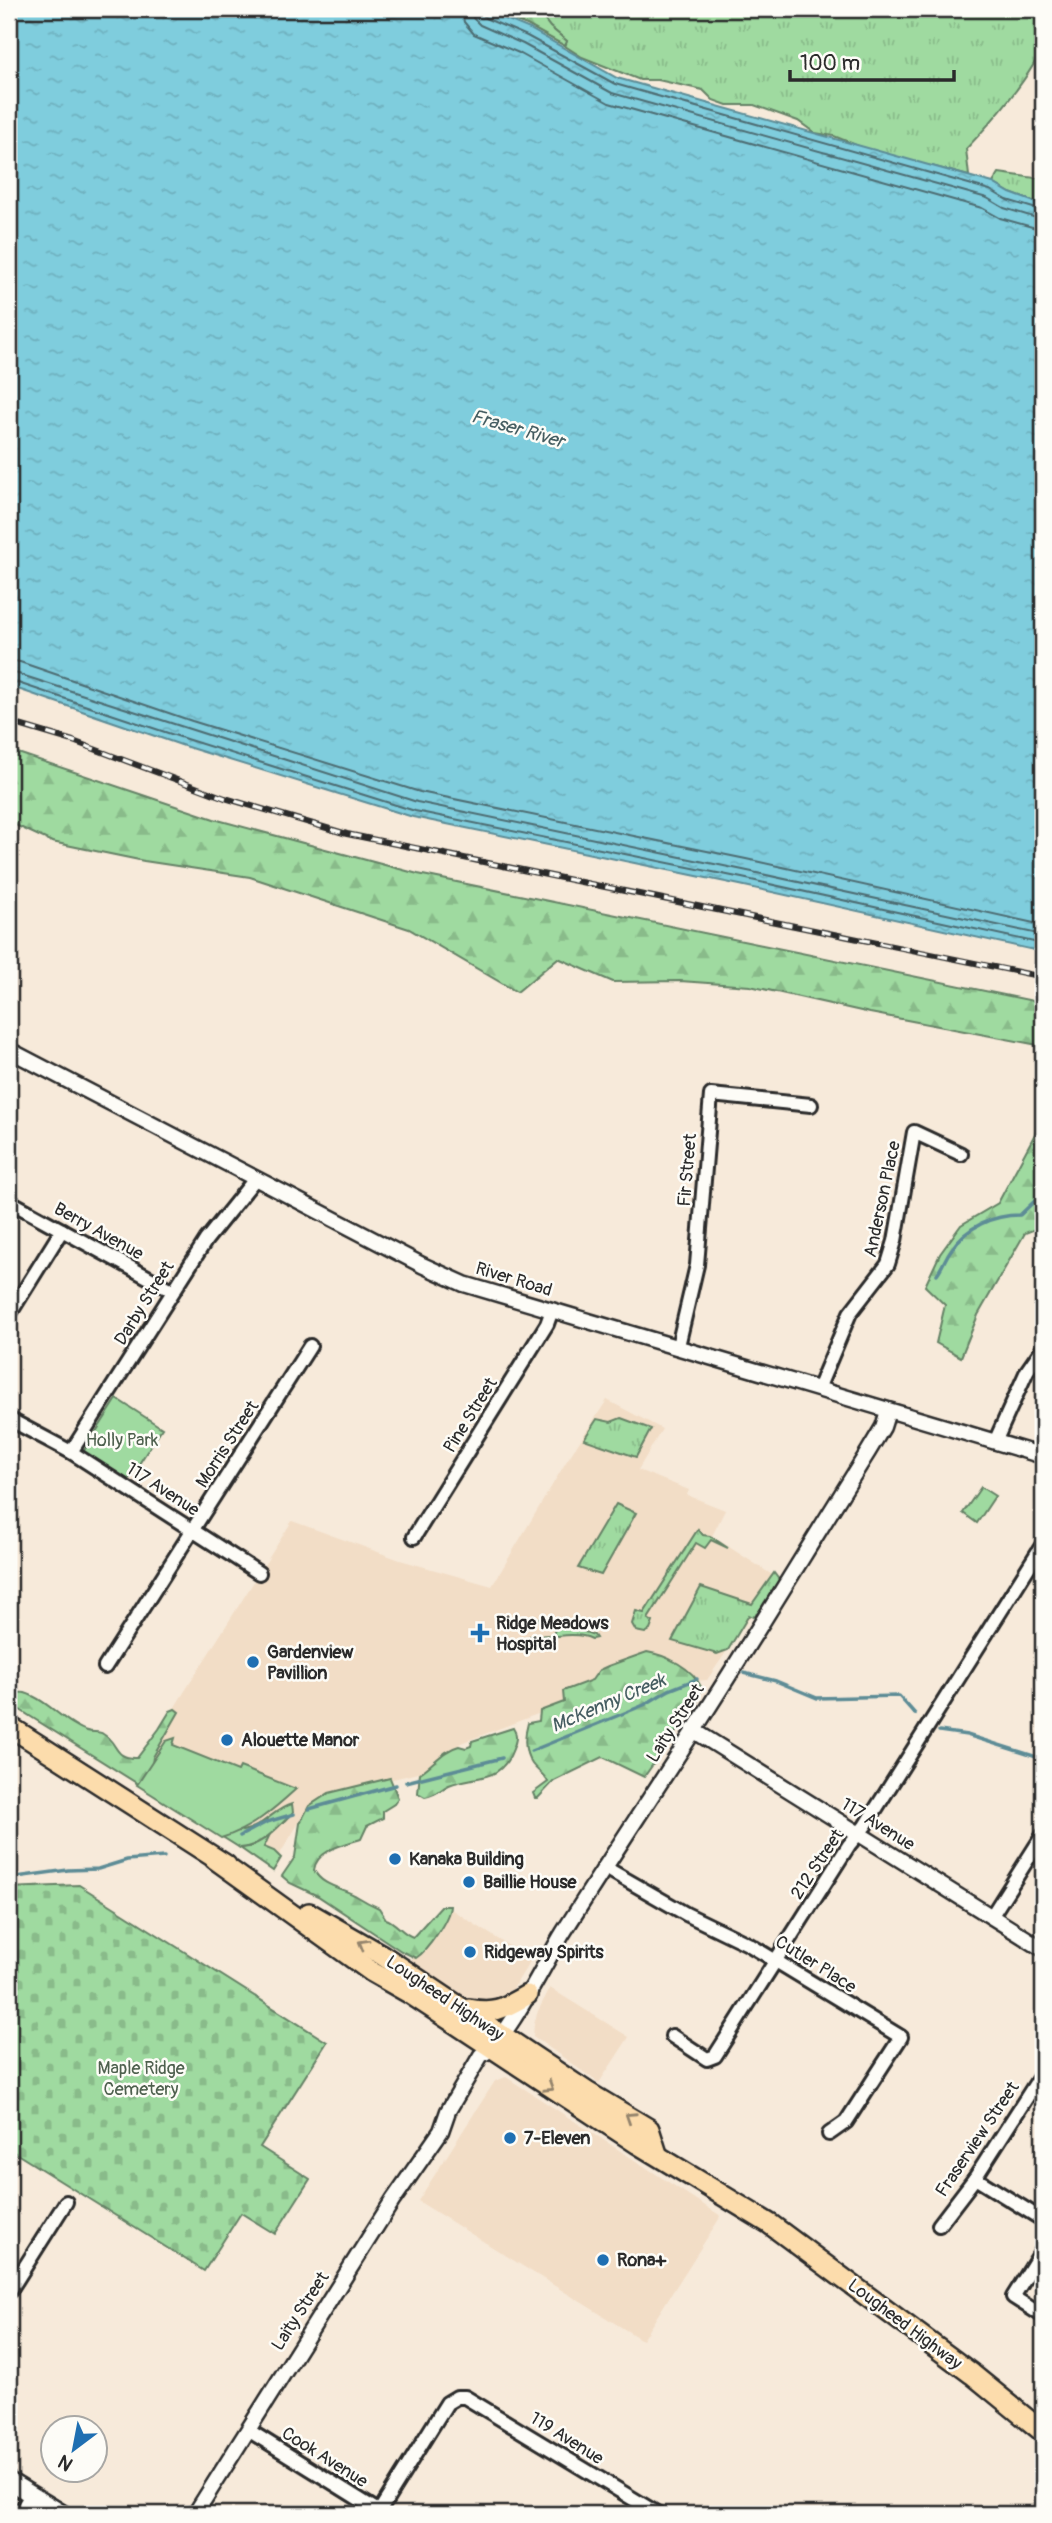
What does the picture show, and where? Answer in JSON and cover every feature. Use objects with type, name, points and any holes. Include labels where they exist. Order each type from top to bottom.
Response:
[{"type":"highway","name":"Lougheed Highway","points":[[9,1726],[215,1859],[372,1972],[494,2045],[587,2092],[649,2129],[657,2154],[769,2224],[972,2374],[1043,2432]]},
{"type":"highway","name":"Lougheed Highway","points":[[215,1859],[382,1955],[464,2009],[494,2045]]},
{"type":"highway","points":[[464,2009],[493,2012],[527,1995]]},
{"type":"main road","points":[[9,2481],[63,2514]]},
{"type":"street","name":"River Road","points":[[9,1050],[451,1278],[1043,1457]]},
{"type":"street","name":"Fir Street","points":[[678,1346],[697,1265],[711,1095],[811,1105]]},
{"type":"street","name":"Anderson Place","points":[[818,1390],[850,1313],[888,1265],[895,1241],[914,1132],[961,1154]]},
{"type":"street","name":"Darby Street","points":[[71,1452],[211,1233],[256,1179]]},
{"type":"street","name":"Berry Avenue","points":[[9,1201],[173,1291]]},
{"type":"street","points":[[9,1315],[62,1230]]},
{"type":"street","name":"Pine Street","points":[[414,1537],[547,1324],[552,1310]]},
{"type":"street","name":"Morris Street","points":[[105,1667],[310,1346]]},
{"type":"street","points":[[995,1442],[1027,1371],[1043,1348]]},
{"type":"street","name":"Laity Street","points":[[195,2514],[393,2200],[441,2131],[455,2119],[489,2061],[494,2045],[868,1452],[883,1427],[888,1411]]},
{"type":"street","name":"117 Avenue","points":[[9,1419],[71,1452],[259,1573]]},
{"type":"street","name":"212 Street","points":[[672,2036],[711,2059],[858,1834],[866,1826],[1043,1544]]},
{"type":"street","name":"117 Avenue","points":[[692,1730],[1043,1949]]},
{"type":"street","points":[[991,1917],[1043,1835]]},
{"type":"street","name":"Cutler Place","points":[[604,1867],[686,1914],[748,1944],[901,2037],[846,2122],[829,2134]]},
{"type":"street","name":"Fraserview Street","points":[[939,2225],[975,2178],[1043,2072]]},
{"type":"street","points":[[975,2178],[1043,2220]]},
{"type":"street","points":[[9,2292],[66,2203]]},
{"type":"street","points":[[1043,2249],[1013,2297],[1043,2316]]},
{"type":"street","name":"119 Avenue","points":[[381,2513],[447,2403],[457,2397],[465,2397],[658,2514]]},
{"type":"street","name":"Cook Avenue","points":[[248,2430],[381,2513]]},
{"type":"street","points":[[19,2514],[31,2495]]},
{"type":"shaded area","name":"Ridge Meadows Hospital","points":[[607,1400],[662,1429],[638,1470],[689,1490],[687,1495],[725,1510],[712,1536],[777,1578],[707,1680],[606,1688],[461,1743],[430,1770],[364,1786],[303,1816],[272,1867],[132,1775],[292,1521],[400,1560],[492,1586],[566,1462]]},
{"type":"shaded area","points":[[446,1906],[531,1960],[509,1995],[498,2002],[471,2001],[411,1961]]},
{"type":"shaded area","points":[[550,1988],[629,2037],[599,2083],[533,2036],[538,2011]]},
{"type":"shaded area","points":[[506,2077],[721,2216],[642,2340],[418,2201],[495,2081]]},
{"type":"green space","points":[[482,9],[536,9],[550,27],[567,41],[565,46],[527,25]]},
{"type":"green space","points":[[536,9],[1043,9],[1044,34],[1039,54],[1022,83],[966,149],[969,176],[932,166],[903,164],[834,136],[815,133],[798,121],[754,105],[727,105],[713,100],[703,90],[658,80],[640,80],[582,57],[565,46],[567,41],[550,27]]},
{"type":"green space","points":[[999,173],[1043,179],[1043,205],[1010,193],[993,183]]},
{"type":"green space","points":[[9,750],[214,819],[418,874],[1043,1003],[1043,1046],[870,1013],[750,986],[680,981],[613,982],[558,958],[517,992],[409,929],[250,877],[144,861],[52,842],[9,822]]},
{"type":"green space","points":[[1043,1119],[1043,1226],[1025,1233],[978,1315],[961,1357],[936,1343],[945,1305],[925,1286],[940,1254],[961,1225],[998,1203]]},
{"type":"green space","name":"Holly Park","points":[[117,1399],[162,1428],[128,1481],[83,1452]]},
{"type":"green space","points":[[621,1418],[651,1429],[636,1457],[584,1439],[597,1419],[611,1422]]},
{"type":"green space","points":[[981,1487],[995,1496],[977,1523],[963,1513]]},
{"type":"green space","points":[[616,1504],[636,1513],[601,1575],[578,1568]]},
{"type":"green space","points":[[698,1529],[703,1535],[710,1536],[728,1548],[711,1540],[705,1548],[696,1543],[648,1619],[653,1622],[650,1630],[645,1633],[636,1631],[632,1624],[636,1611],[644,1613]]},
{"type":"green space","points":[[774,1573],[780,1581],[762,1609],[753,1617],[749,1615],[728,1650],[717,1654],[672,1641],[701,1587],[752,1604]]},
{"type":"green space","points":[[531,1618],[594,1635],[596,1638],[571,1635],[530,1639],[530,1636],[553,1635],[556,1626]]},
{"type":"green space","points":[[647,1652],[662,1656],[685,1668],[701,1687],[697,1702],[644,1777],[603,1757],[554,1781],[535,1798],[533,1793],[548,1782],[527,1754],[525,1739],[528,1723],[539,1721],[540,1711],[564,1702],[563,1691],[592,1680],[599,1670]]},
{"type":"green space","points":[[9,1692],[33,1696],[79,1728],[101,1733],[120,1753],[129,1758],[137,1758],[170,1711],[175,1709],[179,1712],[153,1757],[151,1770],[242,1831],[256,1826],[285,1806],[292,1804],[293,1812],[262,1840],[240,1848],[9,1703]]},
{"type":"green space","points":[[513,1728],[516,1738],[513,1749],[508,1760],[494,1773],[449,1785],[429,1796],[418,1793],[420,1773],[443,1754],[459,1746],[466,1748],[471,1746],[472,1741]]},
{"type":"green space","points":[[175,1738],[173,1745],[238,1771],[240,1767],[296,1789],[252,1824],[221,1838],[137,1785],[166,1741]]},
{"type":"green space","points":[[390,1778],[398,1798],[383,1811],[383,1818],[367,1826],[361,1839],[320,1857],[314,1870],[328,1884],[379,1908],[386,1919],[413,1937],[441,1906],[450,1906],[437,1935],[416,1958],[282,1876],[295,1857],[300,1823],[309,1806],[329,1793]]},
{"type":"green space","points":[[270,1834],[264,1847],[281,1858],[273,1871],[240,1848],[249,1847]]},
{"type":"green space","name":"Maple Ridge Cemetery","points":[[79,1885],[327,2042],[260,2147],[310,2179],[275,2234],[241,2213],[204,2271],[9,2149],[9,1888]]},
{"type":"water","name":"Fraser River","points":[[9,9],[481,9],[530,29],[617,78],[993,183],[1010,193],[1043,205],[1043,952],[413,817],[184,746],[9,686]]},
{"type":"waterway","points":[[937,1274],[951,1250],[964,1235],[990,1220],[1020,1215],[1043,1193]]},
{"type":"waterway","name":"McKenny Creek","points":[[744,1673],[776,1681],[817,1698],[899,1696],[915,1714]]},
{"type":"waterway","name":"McKenny Creek","points":[[531,1751],[644,1705],[669,1690],[697,1679]]},
{"type":"waterway","name":"McKenny Creek","points":[[939,1731],[967,1735],[1043,1759]]},
{"type":"waterway","name":"McKenny Creek","points":[[406,1782],[502,1758]]},
{"type":"waterway","name":"McKenny Creek","points":[[309,1809],[396,1785]]},
{"type":"waterway","name":"McKenny Creek","points":[[240,1836],[267,1822],[294,1814]]},
{"type":"waterway","name":"McKenny Creek","points":[[9,1878],[98,1869],[127,1860],[164,1857]]},
{"type":"railway","points":[[9,722],[73,741],[225,798],[347,834],[1043,977]]},
{"type":"place","name":"Ridge Meadows Hospital","points":[[480,1633]]},
{"type":"place","name":"Gardenview Pavillion","points":[[253,1662]]},
{"type":"place","name":"Alouette Manor","points":[[227,1740]]},
{"type":"place","name":"Kanaka Building","points":[[395,1859]]},
{"type":"place","name":"Baillie House","points":[[469,1882]]},
{"type":"place","name":"Ridgeway Spirits","points":[[470,1952]]},
{"type":"place","name":"7-Eleven","points":[[510,2138]]},
{"type":"place","name":"Rona+","points":[[603,2260]]}]
